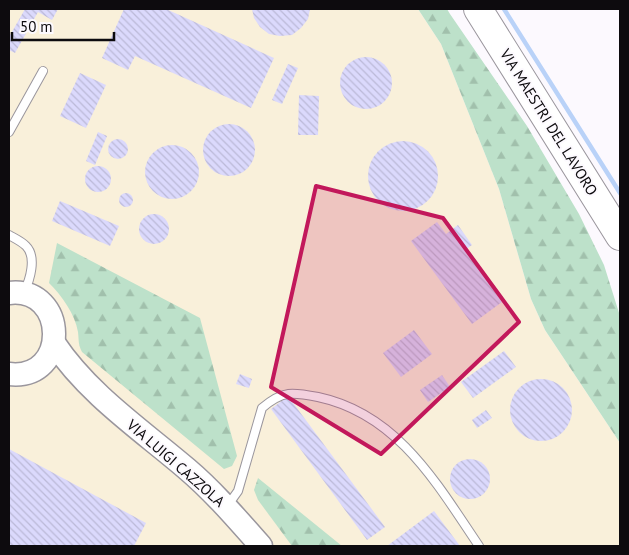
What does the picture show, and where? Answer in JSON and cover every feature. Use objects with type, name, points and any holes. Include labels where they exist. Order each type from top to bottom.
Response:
[{"type":"highway","name":"VIA MAESTRI DEL LAVORO","points":[[478,9],[620,236]]},
{"type":"street","points":[[16,294],[35,298],[45,306],[52,318],[55,330],[51,353],[36,368]]},
{"type":"street","name":"VIA LUIGI CAZZOLA","points":[[54,343],[86,385],[189,471],[227,506],[261,546]]},
{"type":"street","name":"VIA LUIGI CAZZOLA","points":[[9,374],[24,373],[36,368],[59,372],[86,385]]},
{"type":"lane","points":[[9,132],[43,71]]},
{"type":"lane","points":[[9,235],[26,246],[31,254],[30,281],[16,294]]},
{"type":"lane","points":[[227,506],[238,490],[262,408],[272,400],[290,392],[331,400],[362,413],[402,441],[429,473],[479,546]]},
{"type":"highlighted area","points":[[316,186],[443,218],[519,322],[381,454],[271,387]]},
{"type":"shaded area","points":[[9,9],[418,9],[441,44],[499,189],[531,299],[545,330],[620,443],[620,546],[9,546]]},
{"type":"green space","points":[[418,9],[447,9],[527,126],[579,214],[604,265],[620,316],[620,443],[545,330],[531,299],[499,189],[441,44]]},
{"type":"green space","points":[[57,243],[200,318],[237,456],[232,466],[224,469],[82,352],[71,312],[49,283]]},
{"type":"green space","points":[[258,478],[342,546],[292,546],[258,500],[254,490]]},
{"type":"building","points":[[25,9],[58,9],[52,20],[38,12],[15,53],[9,50],[9,37]]},
{"type":"building","points":[[124,9],[166,9],[274,58],[251,108],[135,56],[128,70],[102,58]]},
{"type":"building","points":[[252,9],[310,9],[308,19],[301,28],[292,35],[280,36],[269,34],[260,27],[254,18]]},
{"type":"building","points":[[361,57],[371,57],[385,64],[392,78],[392,88],[385,102],[371,109],[361,109],[351,105],[344,98],[340,88],[340,78],[344,68],[351,61]]},
{"type":"building","points":[[288,64],[298,68],[282,104],[272,100]]},
{"type":"building","points":[[80,73],[106,85],[86,128],[60,116]]},
{"type":"building","points":[[299,95],[319,96],[318,135],[298,135]]},
{"type":"building","points":[[224,124],[234,124],[248,131],[255,145],[255,155],[248,169],[234,176],[224,176],[214,172],[207,165],[203,155],[203,145],[207,135],[214,128]]},
{"type":"building","points":[[98,132],[107,136],[95,165],[86,161]]},
{"type":"building","points":[[118,139],[125,142],[128,149],[125,156],[118,159],[111,156],[108,149],[111,142]]},
{"type":"building","points":[[403,141],[416,144],[428,151],[435,163],[438,176],[435,189],[428,201],[416,208],[403,211],[390,208],[378,201],[371,189],[368,176],[371,163],[378,151],[390,144]]},
{"type":"building","points":[[172,145],[191,153],[199,172],[191,191],[172,199],[153,191],[145,172],[153,153]]},
{"type":"building","points":[[98,166],[107,170],[111,179],[107,188],[98,192],[89,188],[85,179],[89,170]]},
{"type":"building","points":[[123,193],[129,193],[133,200],[129,207],[123,207],[119,203],[119,197]]},
{"type":"building","points":[[60,201],[119,226],[110,246],[52,221]]},
{"type":"building","points":[[154,214],[164,219],[169,229],[164,239],[154,244],[144,239],[139,229],[144,219]]},
{"type":"building","points":[[437,222],[446,234],[458,225],[472,245],[465,250],[502,302],[472,324],[411,241]]},
{"type":"building","points":[[414,330],[432,354],[401,377],[383,353]]},
{"type":"building","points":[[504,351],[516,367],[473,398],[461,382]]},
{"type":"building","points":[[240,374],[252,379],[249,388],[236,384]]},
{"type":"building","points":[[442,375],[450,387],[428,402],[420,390]]},
{"type":"building","points":[[535,379],[547,379],[563,388],[570,398],[572,410],[570,422],[563,432],[547,441],[535,441],[524,436],[515,427],[510,416],[510,404],[515,393],[524,384]]},
{"type":"building","points":[[288,396],[385,527],[367,540],[271,409]]},
{"type":"building","points":[[486,410],[492,418],[477,428],[472,420]]},
{"type":"building","points":[[9,449],[146,523],[134,546],[9,546]]},
{"type":"building","points":[[474,459],[481,462],[487,468],[490,479],[489,487],[481,496],[474,499],[466,499],[459,496],[451,487],[450,475],[453,468],[462,460]]},
{"type":"building","points":[[434,511],[460,546],[387,546]]},
{"type":"waterway","points":[[504,9],[620,193]]}]
